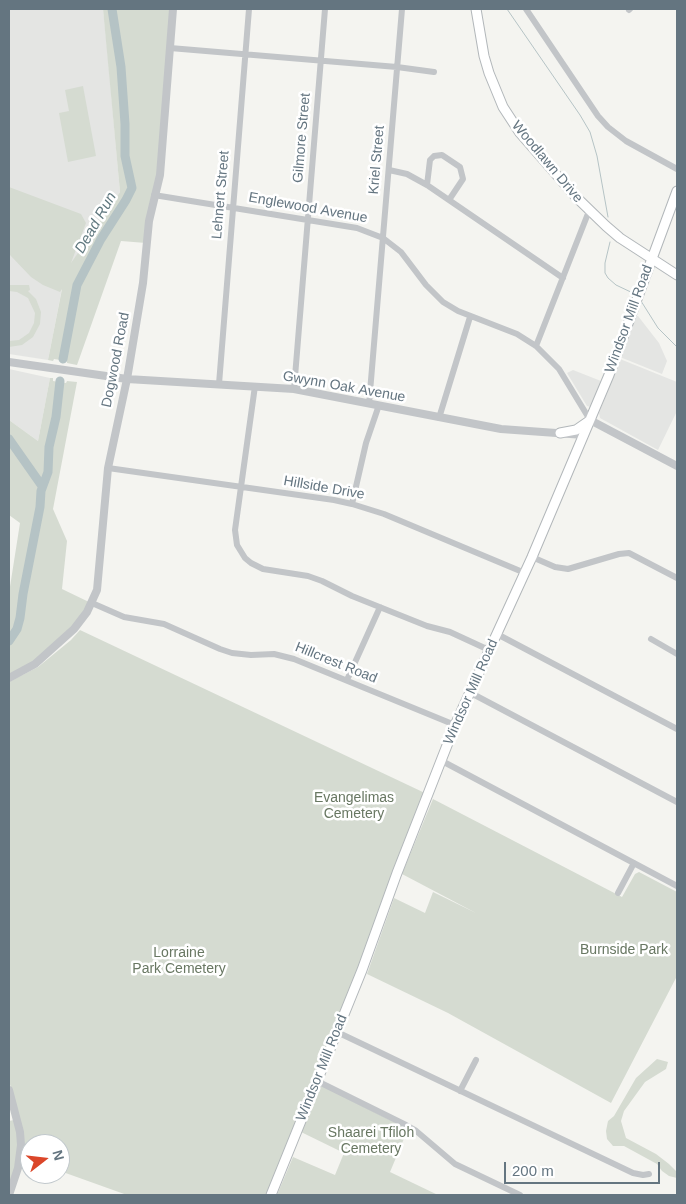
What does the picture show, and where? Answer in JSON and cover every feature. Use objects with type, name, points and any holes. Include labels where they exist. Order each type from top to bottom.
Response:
[{"type":"main road","name":"Woodlawn Drive","points":[[476,9],[488,74],[503,107],[520,133],[589,211],[620,238],[677,275]]},
{"type":"main road","name":"Windsor Mill Road","points":[[271,1195],[362,970],[397,872],[455,725],[532,557],[584,435],[609,374],[677,191]]},
{"type":"main road","points":[[560,432],[576,430],[590,420]]},
{"type":"street","name":"Dogwood Road","points":[[9,678],[28,668],[57,645],[82,620],[96,590],[99,576],[103,505],[108,468],[143,283],[149,221],[162,159],[174,9]]},
{"type":"street","name":"Lehnert Street","points":[[219,384],[249,9]]},
{"type":"street","name":"Gilmore Street","points":[[294,389],[326,9]]},
{"type":"street","name":"Kriel Street","points":[[369,404],[402,9]]},
{"type":"street","points":[[526,9],[598,116],[608,127],[626,141],[677,169]]},
{"type":"street","points":[[170,48],[322,60],[434,72]]},
{"type":"street","points":[[427,185],[430,160],[434,156],[442,155],[460,167],[463,178],[449,200]]},
{"type":"street","points":[[389,170],[407,174],[427,185],[563,278]]},
{"type":"street","name":"Englewood Avenue","points":[[154,195],[357,228],[383,238],[400,252],[426,285],[443,302],[470,317],[517,334],[536,346],[559,369],[590,420]]},
{"type":"street","points":[[536,346],[589,211]]},
{"type":"street","points":[[439,418],[470,317]]},
{"type":"street","name":"Gwynn Oak Avenue","points":[[9,362],[126,379],[294,389],[439,418],[501,428],[584,435]]},
{"type":"street","points":[[255,386],[240,487],[235,537],[240,552],[251,563],[263,569],[315,579],[426,626],[450,632],[489,650]]},
{"type":"street","points":[[352,504],[365,450],[379,405]]},
{"type":"street","points":[[590,420],[677,466]]},
{"type":"street","name":"Hillside Drive","points":[[108,468],[352,504],[384,514],[524,573]]},
{"type":"street","points":[[532,557],[555,567],[568,568],[629,553],[677,578]]},
{"type":"street","name":"Hillcrest Road","points":[[92,602],[124,617],[164,624],[220,650],[240,654],[285,656],[455,725]]},
{"type":"street","points":[[347,680],[380,607]]},
{"type":"street","points":[[497,634],[677,729]]},
{"type":"street","points":[[651,640],[677,654]]},
{"type":"street","points":[[469,692],[677,802]]},
{"type":"street","points":[[442,761],[677,886]]},
{"type":"street","points":[[618,893],[634,863]]},
{"type":"street","points":[[337,1032],[633,1174],[650,1174]]},
{"type":"street","points":[[460,1091],[476,1060]]},
{"type":"street","points":[[317,1081],[396,1119],[415,1130],[455,1164],[520,1195]]},
{"type":"street","points":[[9,1090],[20,1132],[21,1145],[18,1168],[9,1195]]},
{"type":"shaded area","points":[[9,9],[103,9],[120,192],[65,273],[48,360],[9,354]]},
{"type":"shaded area","points":[[636,316],[638,316],[659,343],[667,361],[662,374],[620,357]]},
{"type":"shaded area","points":[[620,359],[677,382],[677,411],[658,450],[600,418],[599,413]]},
{"type":"shaded area","points":[[9,369],[50,378],[38,441],[9,420]]},
{"type":"shaded area","points":[[573,370],[601,381],[591,407],[587,406],[567,373]]},
{"type":"green space","points":[[103,9],[172,9],[158,178],[146,243],[121,241],[77,365],[67,363],[67,361],[48,360],[62,289],[60,292],[43,285],[31,277],[10,255],[9,187],[81,214],[86,223],[71,263],[120,192]]},
{"type":"green space","points":[[83,86],[96,156],[68,162],[59,113],[69,111],[65,90]]},
{"type":"green space","points":[[9,285],[29,285],[30,290],[28,291],[36,299],[41,312],[40,324],[33,337],[22,345],[9,347],[9,341],[19,340],[29,333],[34,323],[35,313],[28,298],[17,292],[9,291]]},
{"type":"green space","points":[[50,378],[53,378],[53,381],[66,383],[67,381],[77,382],[53,509],[67,541],[62,589],[91,603],[76,626],[49,653],[9,678],[9,593],[20,523],[9,515],[9,420],[38,441]]},
{"type":"green space","name":"Lorraine Park Cemetery","points":[[80,630],[427,794],[268,1195],[127,1195],[70,1175],[70,1134],[21,1134],[20,1119],[9,1081],[9,682],[38,667],[71,640]]},
{"type":"green space","name":"Burnside Park","points":[[433,799],[622,897],[635,874],[639,872],[677,892],[677,976],[611,1103],[448,1013],[367,974],[394,898],[425,913],[433,892],[476,913],[402,874]]},
{"type":"green space","points":[[657,1059],[668,1062],[666,1069],[645,1082],[624,1111],[621,1121],[626,1138],[656,1154],[669,1164],[677,1172],[677,1178],[669,1176],[657,1164],[624,1146],[613,1146],[607,1139],[608,1121],[614,1116],[636,1078]]},
{"type":"green space","name":"Shaarei Tfiloh Cemetery","points":[[322,1086],[408,1129],[390,1172],[438,1195],[277,1195],[293,1157],[335,1175],[344,1153],[301,1132],[319,1088]]},
{"type":"green space","points":[[14,1120],[17,1131],[18,1156],[9,1187],[9,1121]]},
{"type":"waterway","name":"Dead Run","points":[[63,359],[77,285],[101,239],[132,188],[125,156],[121,67],[112,9]]},
{"type":"waterway","points":[[507,9],[590,132],[597,156],[608,217]]},
{"type":"waterway","points":[[610,242],[605,263],[605,273],[616,285],[635,294]]},
{"type":"waterway","points":[[641,301],[658,328],[677,347]]},
{"type":"waterway","name":"Dead Run","points":[[9,641],[17,629],[20,618],[40,507],[41,491],[48,472],[49,447],[56,417],[60,381]]},
{"type":"waterway","points":[[9,439],[42,486]]},
{"type":"park label","name":"Evangelimas Cemetery","points":[[354,806]]}]
